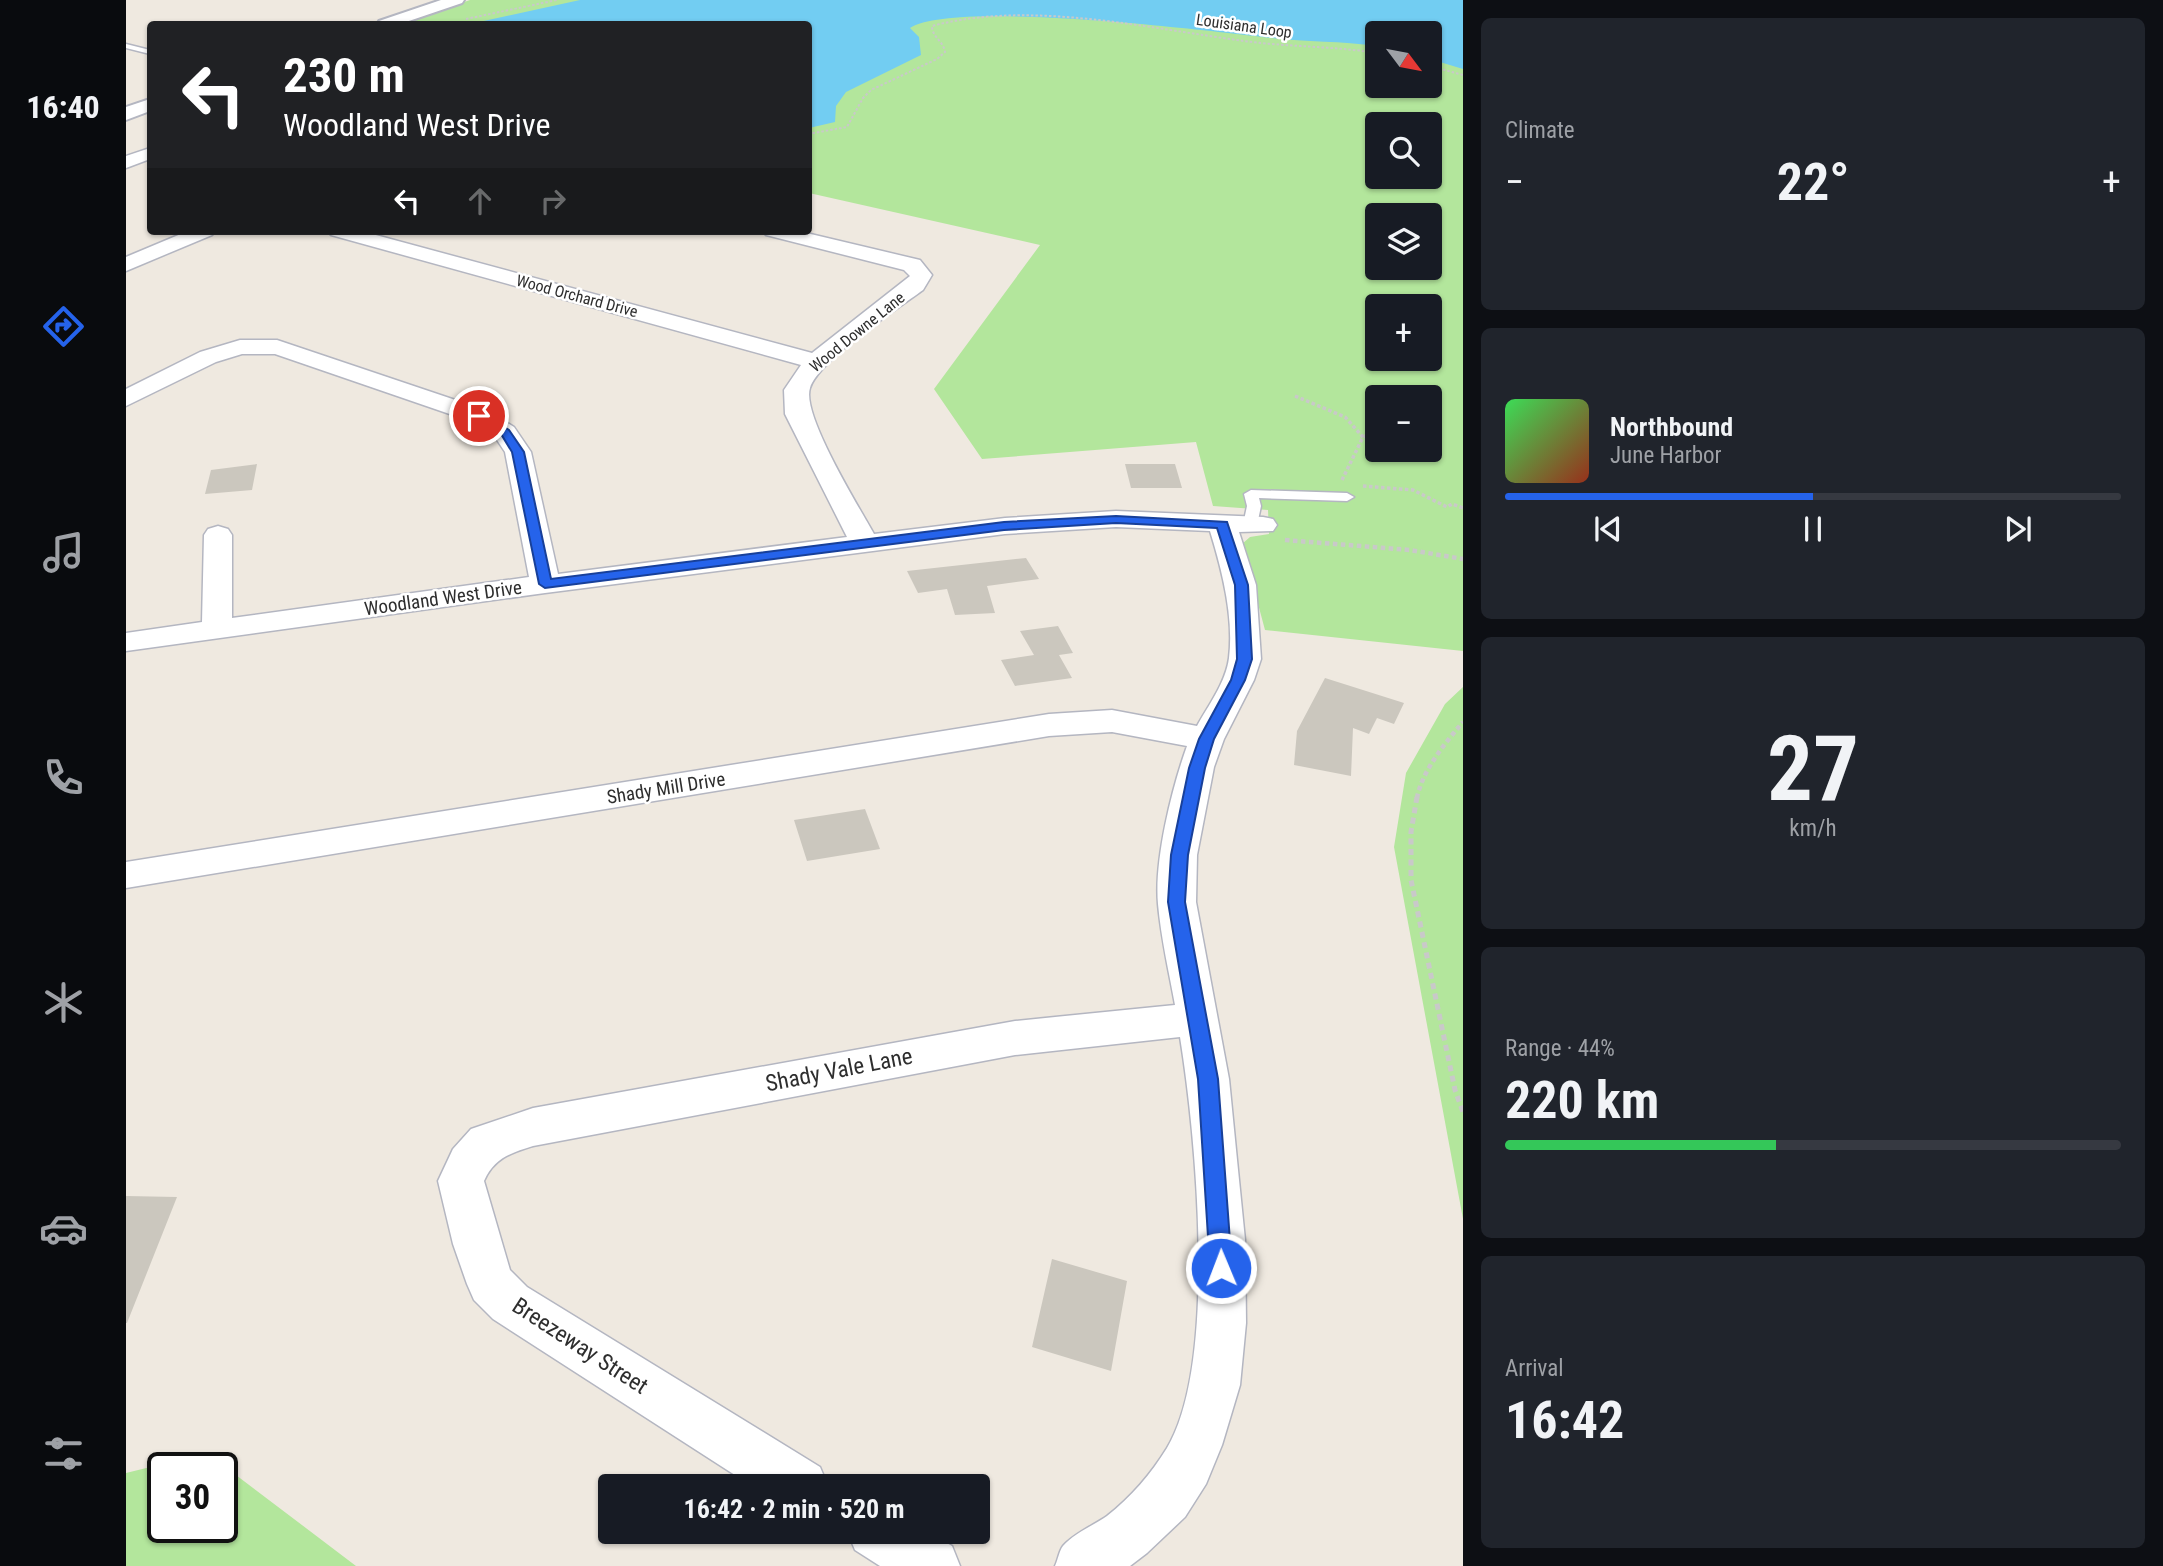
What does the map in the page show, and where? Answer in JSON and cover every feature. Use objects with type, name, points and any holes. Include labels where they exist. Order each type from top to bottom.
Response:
[{"type":"street","points":[[394,21],[456,0]]},
{"type":"street","points":[[126,114],[147,106]]},
{"type":"street","points":[[130,170],[147,156]]},
{"type":"street","points":[[126,265],[196,235]]},
{"type":"street","name":"Wood Orchard Drive","points":[[353,235],[817,362]]},
{"type":"street","name":"Wood Downe Lane","points":[[790,235],[904,262],[919,270],[921,275],[915,285],[817,362],[796,387],[796,408],[864,543]]},
{"type":"street","points":[[126,399],[208,357],[240,347],[277,347],[479,416],[512,439],[518,452],[545,584]]},
{"type":"street","name":"Woodland West Drive","points":[[126,642],[545,584],[992,527],[1116,519],[1245,525]]},
{"type":"street","points":[[1083,1566],[1128,1534],[1166,1498],[1187,1465],[1204,1427],[1215,1385],[1221,1323],[1221,1240],[1208,1079],[1177,902],[1187,810],[1207,739],[1238,680],[1245,659],[1241,585],[1245,525]]},
{"type":"street","points":[[217,629],[218,535]]},
{"type":"street","name":"Shady Mill Drive","points":[[126,876],[1060,724],[1112,721],[1207,739]]},
{"type":"street","name":"Shady Vale Lane","points":[[487,1142],[533,1127],[948,1049],[1103,1027],[1196,1019]]},
{"type":"street","name":"Breezeway Street","points":[[487,1142],[469,1163],[461,1181],[477,1244],[491,1284],[510,1303],[783,1474]]},
{"type":"street","points":[[896,1544],[932,1566]]},
{"type":"lane","points":[[126,46],[147,51]]},
{"type":"lane","points":[[1245,525],[1254,506],[1251,494],[1347,497]]},
{"type":"path","points":[[463,19],[557,0]]},
{"type":"path","name":"Louisiana Loop","points":[[1005,10],[1135,23],[1270,44],[1365,52]]},
{"type":"path","points":[[812,133],[847,127],[861,100],[872,90],[940,57],[945,48],[932,31],[934,24],[990,11]]},
{"type":"path","points":[[1442,69],[1463,75]]},
{"type":"path","points":[[1294,396],[1345,417],[1363,437],[1351,462]]},
{"type":"path","points":[[1245,525],[1264,538],[1410,550],[1463,559]]},
{"type":"path","points":[[1463,722],[1446,742],[1419,787],[1411,831],[1411,880],[1455,1090],[1463,1112]]},
{"type":"green space","points":[[470,0],[1463,0],[1463,651],[1265,630],[1242,544],[1250,537],[1269,534],[1268,510],[1213,506],[1196,442],[982,459],[934,389],[1040,245],[812,194],[812,21],[409,21]]},
{"type":"green space","points":[[1463,687],[1463,1219],[1394,847],[1406,773],[1445,704]]},
{"type":"green space","points":[[147,1468],[147,1543],[238,1543],[238,1477],[356,1566],[126,1566],[126,1473]]},
{"type":"water","points":[[580,0],[1463,0],[1463,69],[1442,63],[1442,21],[1365,21],[1365,45],[1082,20],[975,17],[935,20],[910,28],[919,37],[921,55],[846,92],[836,106],[835,122],[812,127],[812,21],[484,21]]},
{"type":"building","points":[[257,464],[252,490],[205,494],[211,470]]},
{"type":"building","points":[[1125,464],[1175,464],[1182,488],[1131,488]]},
{"type":"building","points":[[1026,558],[1039,579],[987,586],[995,613],[955,615],[947,589],[918,593],[907,571]]},
{"type":"building","points":[[1058,626],[1073,653],[1059,655],[1072,678],[1015,686],[1001,660],[1034,655],[1020,631]]},
{"type":"building","points":[[1325,678],[1404,703],[1394,724],[1377,718],[1369,734],[1353,728],[1351,776],[1294,765],[1297,731]]},
{"type":"building","points":[[865,809],[880,849],[807,861],[794,820]]},
{"type":"building","points":[[126,1196],[177,1197],[127,1323],[126,1323]]},
{"type":"building","points":[[1052,1259],[1127,1281],[1111,1371],[1032,1347]]},
{"type":"route","points":[[479,416],[505,432],[518,452],[545,584],[1004,526],[1116,519],[1222,524],[1241,585],[1245,659],[1238,680],[1207,739],[1197,768],[1180,855],[1177,902],[1208,1079],[1221,1268]]}]
